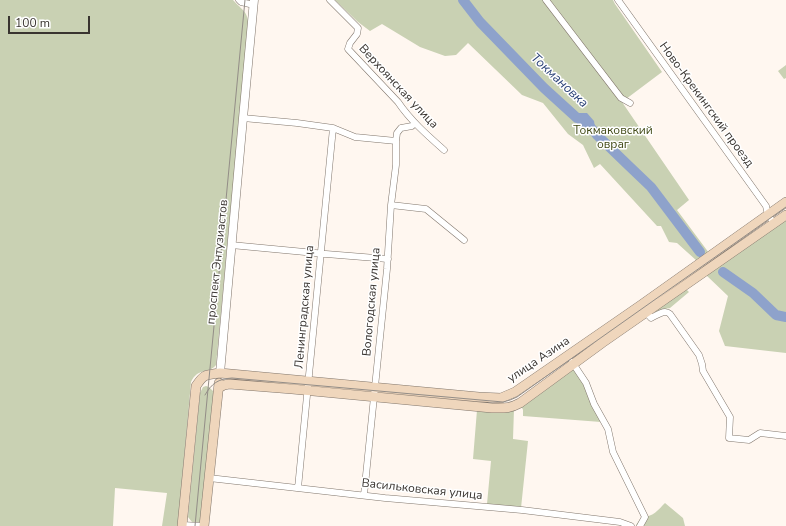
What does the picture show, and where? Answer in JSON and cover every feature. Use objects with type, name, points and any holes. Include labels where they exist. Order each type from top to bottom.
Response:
[{"type":"main road","name":"улица Азина","points":[[182,525],[196,386],[202,377],[220,373],[308,386],[510,408],[520,403],[573,364],[643,309],[786,202]]},
{"type":"main road","name":"улица Азина","points":[[374,392],[501,398],[515,392],[568,355],[643,309],[786,215]]},
{"type":"main road","name":"проспект Энтузиастов","points":[[203,526],[220,373]]},
{"type":"main road","name":"улица Азина","points":[[219,388],[229,384],[308,386]]},
{"type":"street","points":[[239,0],[241,2],[254,3]]},
{"type":"street","name":"Верхоянская улица","points":[[330,0],[358,28],[357,34],[350,43],[348,50],[398,102],[404,112],[444,150]]},
{"type":"street","points":[[546,0],[621,98],[630,103]]},
{"type":"street","name":"Ново-Крекингский проезд","points":[[618,0],[766,206],[768,215],[774,223]]},
{"type":"street","name":"проспект Энтузиастов","points":[[220,373],[254,3]]},
{"type":"street","points":[[243,118],[333,128],[355,137],[396,141],[401,128],[412,126],[415,123]]},
{"type":"street","name":"Ленинградская улица","points":[[298,488],[333,128]]},
{"type":"street","name":"Вологодская улица","points":[[364,495],[388,259],[396,165],[396,141]]},
{"type":"street","points":[[392,205],[426,209],[464,240]]},
{"type":"street","points":[[231,245],[388,259]]},
{"type":"street","points":[[643,309],[651,318],[663,312],[670,314],[699,354],[703,371],[730,417],[729,438],[749,440],[760,433],[786,436]]},
{"type":"street","points":[[568,355],[586,383],[594,404],[608,429],[613,452],[645,517],[640,526]]},
{"type":"street","name":"Васильковская улица","points":[[209,478],[522,510],[620,522],[631,526]]},
{"type":"street","points":[[182,525],[203,526]]},
{"type":"green space","points":[[0,0],[233,0],[246,14],[248,26],[216,365],[213,368],[197,374],[191,382],[178,526],[162,526],[167,493],[115,488],[113,526],[0,526]]},
{"type":"green space","name":"Токмаковский овраг","points":[[335,0],[613,0],[662,72],[622,102],[689,200],[677,210],[709,253],[697,261],[677,243],[669,242],[661,226],[657,226],[600,164],[594,168],[583,145],[568,134],[543,103],[522,95],[468,43],[456,55],[445,56],[420,47],[382,24],[370,31],[358,22]]},
{"type":"green space","points":[[786,65],[786,78],[784,79],[778,71]]},
{"type":"green space","points":[[786,218],[786,353],[725,346],[719,331],[728,296],[706,275]]},
{"type":"green space","points":[[686,289],[689,292],[670,308],[664,309],[657,313],[651,313]]},
{"type":"green space","points":[[574,369],[582,381],[601,422],[523,416],[521,405]]},
{"type":"green space","points":[[206,386],[214,392],[202,518],[200,522],[192,522],[188,517],[200,393],[203,387]]},
{"type":"green space","points":[[514,409],[513,439],[528,441],[521,508],[487,504],[491,461],[473,459],[477,410]]},
{"type":"green space","points":[[665,503],[683,518],[685,526],[636,525],[642,517],[646,517],[658,511]]},
{"type":"water","points":[[578,113],[587,113],[594,121],[595,127],[599,134],[599,141],[594,139],[577,124]]},
{"type":"waterway","name":"Токмановка","points":[[463,0],[480,22],[544,88],[577,118],[584,120],[599,137],[651,187],[700,252]]},
{"type":"waterway","name":"Токмановка","points":[[723,272],[753,293],[776,315],[786,317]]},
{"type":"tram line","points":[[195,526],[245,0]]},
{"type":"tram line","points":[[205,395],[210,387],[216,382],[223,379],[232,378],[503,402],[510,400],[517,397],[786,207]]}]
